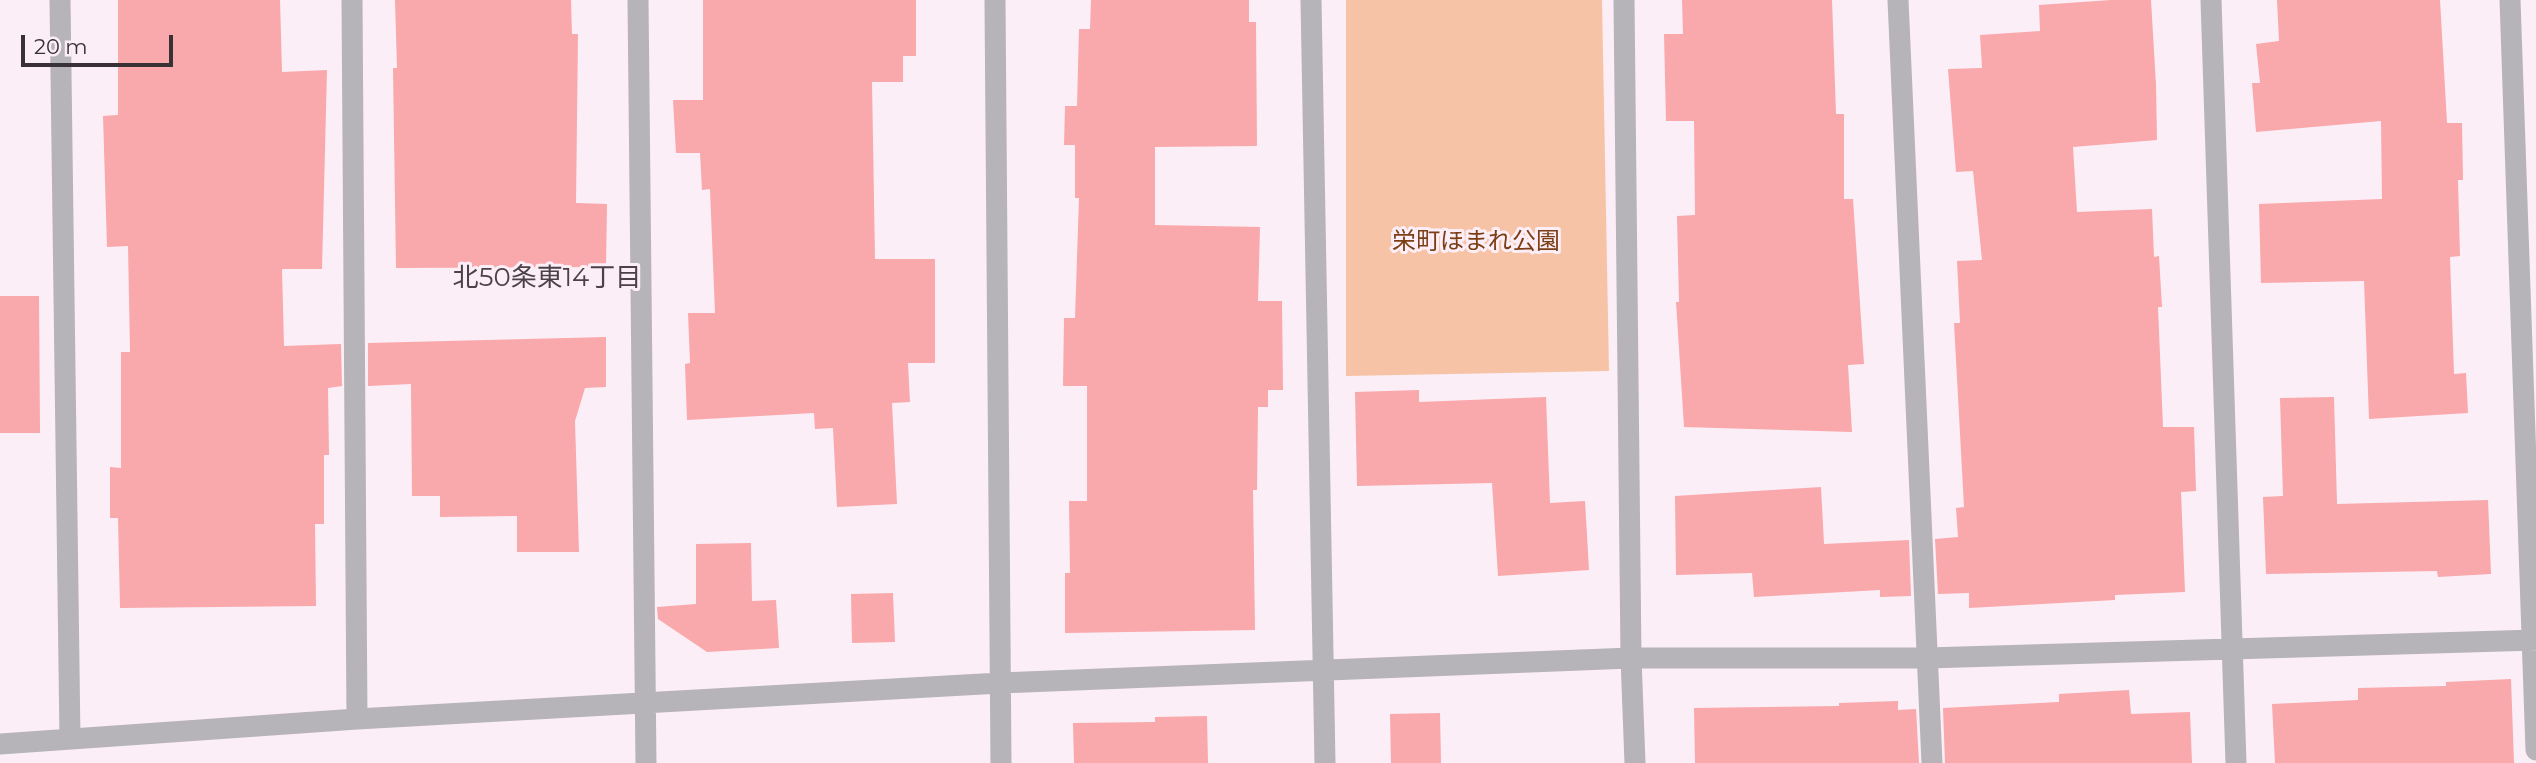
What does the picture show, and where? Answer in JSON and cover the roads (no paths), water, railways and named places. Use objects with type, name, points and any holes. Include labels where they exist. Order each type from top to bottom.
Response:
[{"type":"street","points":[[60,0],[70,739]]},
{"type":"street","points":[[352,0],[357,719]]},
{"type":"street","points":[[638,0],[646,763]]},
{"type":"street","points":[[995,0],[1000,763]]},
{"type":"street","points":[[1311,0],[1325,763]]},
{"type":"street","points":[[1624,0],[1631,659],[1635,763]]},
{"type":"street","points":[[1898,0],[1932,763]]},
{"type":"street","points":[[2211,0],[2236,763]]},
{"type":"street","points":[[2510,0],[2536,750]]},
{"type":"street","points":[[0,744],[357,719],[1000,683],[1631,659],[1927,658],[2534,640]]},
{"type":"district","name":"北50条東14丁目","points":[[547,278]]},
{"type":"park label","name":"栄町ほまれ公園","points":[[1476,242]]}]
